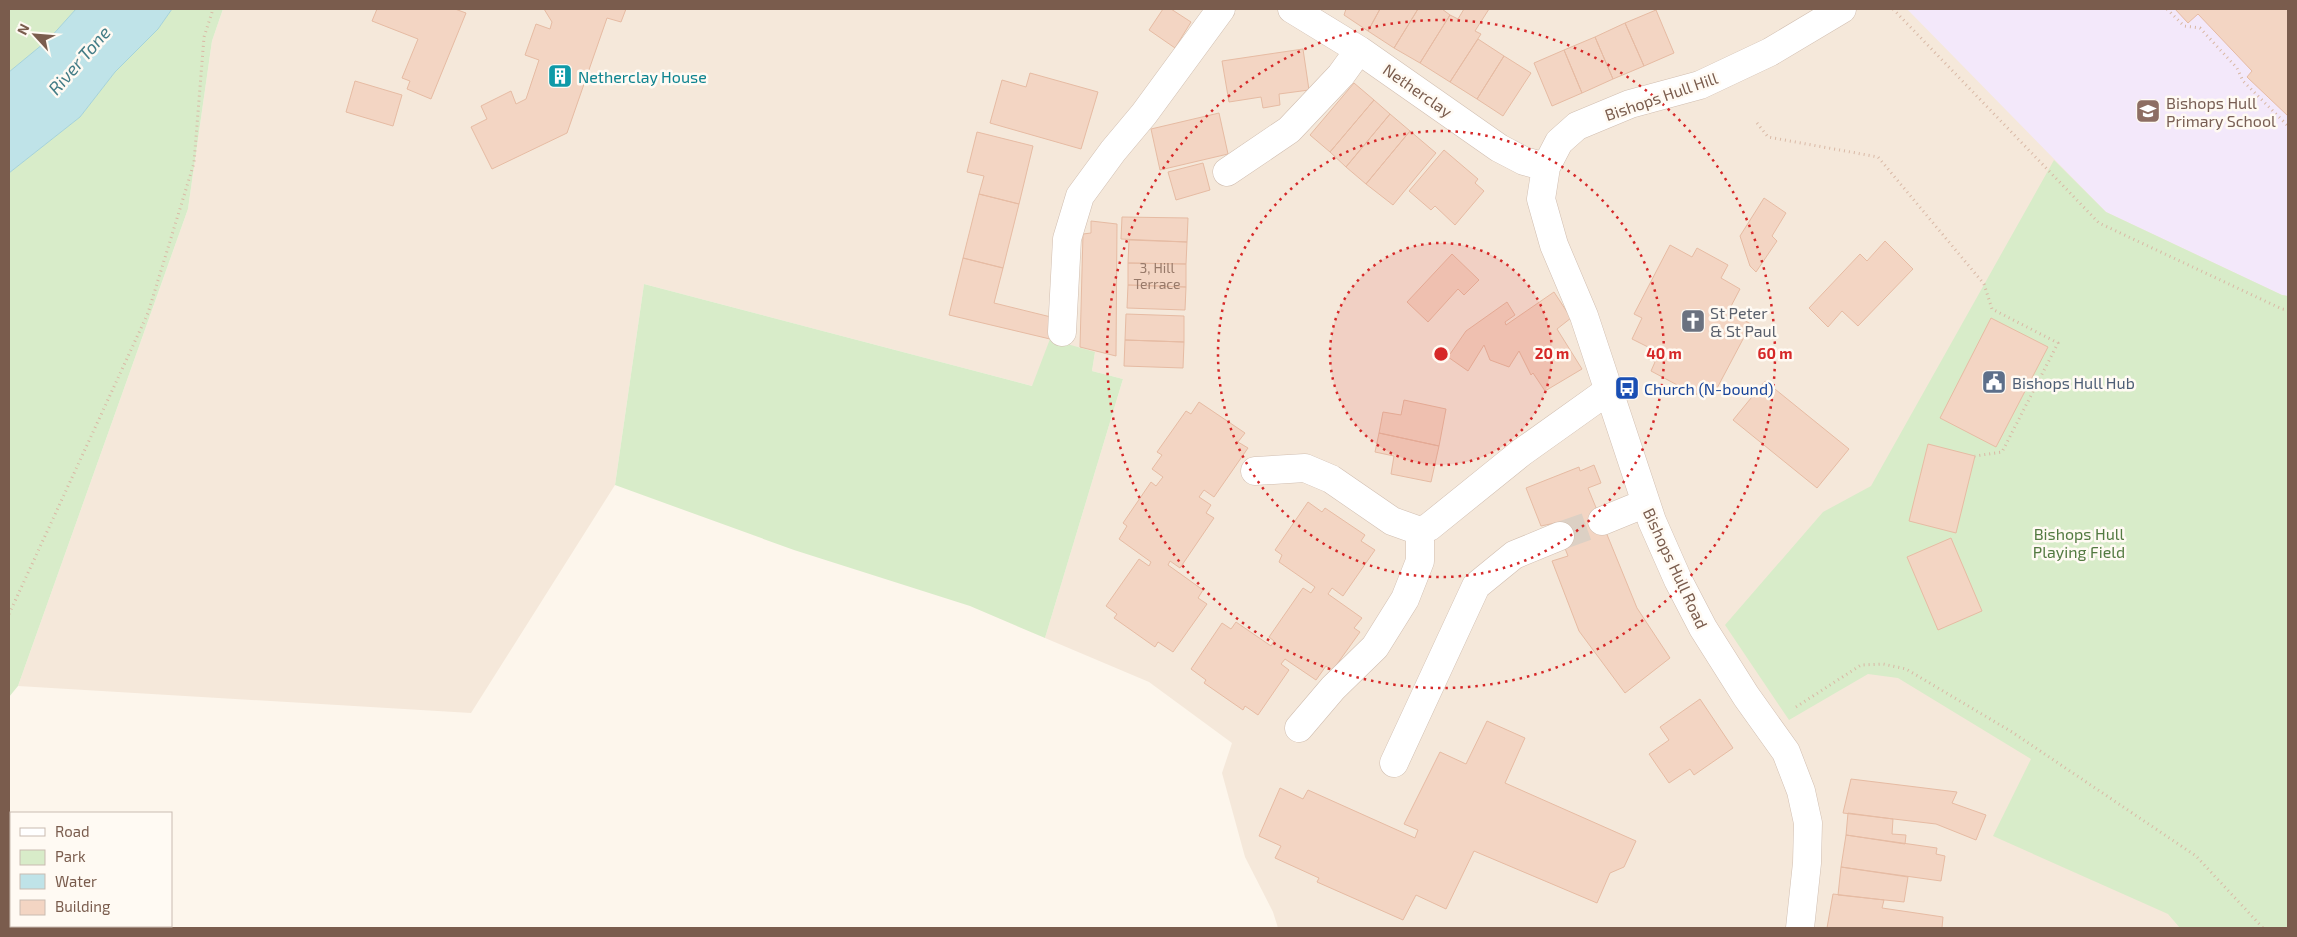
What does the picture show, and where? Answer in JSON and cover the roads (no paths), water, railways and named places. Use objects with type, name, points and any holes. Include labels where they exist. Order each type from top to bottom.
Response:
[{"type":"street","points":[[1062,332],[1067,239],[1080,196],[1112,151],[1144,114],[1221,9]]},
{"type":"street","name":"Netherclay","points":[[1292,9],[1358,50],[1499,148],[1524,161],[1546,167]]},
{"type":"street","name":"Bishops Hull Hill","points":[[1546,167],[1559,142],[1577,126],[1630,104],[1700,85],[1770,52],[1842,9]]},
{"type":"street","points":[[1227,172],[1289,130],[1341,75],[1358,50]]},
{"type":"street","name":"Bishops Hull Road","points":[[1546,167],[1542,200],[1554,245],[1584,316],[1652,521],[1678,580],[1703,628],[1786,752],[1802,791],[1808,823],[1807,863],[1800,928]]},
{"type":"street","points":[[1255,471],[1305,468],[1331,479],[1392,521],[1420,531],[1429,527],[1522,452],[1609,390]]},
{"type":"street","points":[[1602,521],[1646,503]]},
{"type":"street","points":[[1299,728],[1334,688],[1375,647],[1405,599],[1420,561],[1420,531]]},
{"type":"street","points":[[1394,763],[1476,586],[1514,555],[1560,536]]},
{"type":"water","name":"River Tone","points":[[76,9],[172,9],[158,29],[115,72],[80,117],[9,173],[9,72],[49,39]]},
{"type":"tunnel","points":[[1560,536],[1602,521]]},
{"type":"place","name":"Netherclay House","points":[[560,76]]},
{"type":"place","name":"Bishops Hull Primary School","points":[[2148,111]]},
{"type":"place","name":"St Peter & St Paul","points":[[1693,321]]},
{"type":"place","name":"Bishops Hull Hub","points":[[1994,382]]},
{"type":"place","name":"Church (N-bound)","points":[[1627,388]]},
{"type":"park label","name":"Bishops Hull Playing Field","points":[[2079,542]]}]
